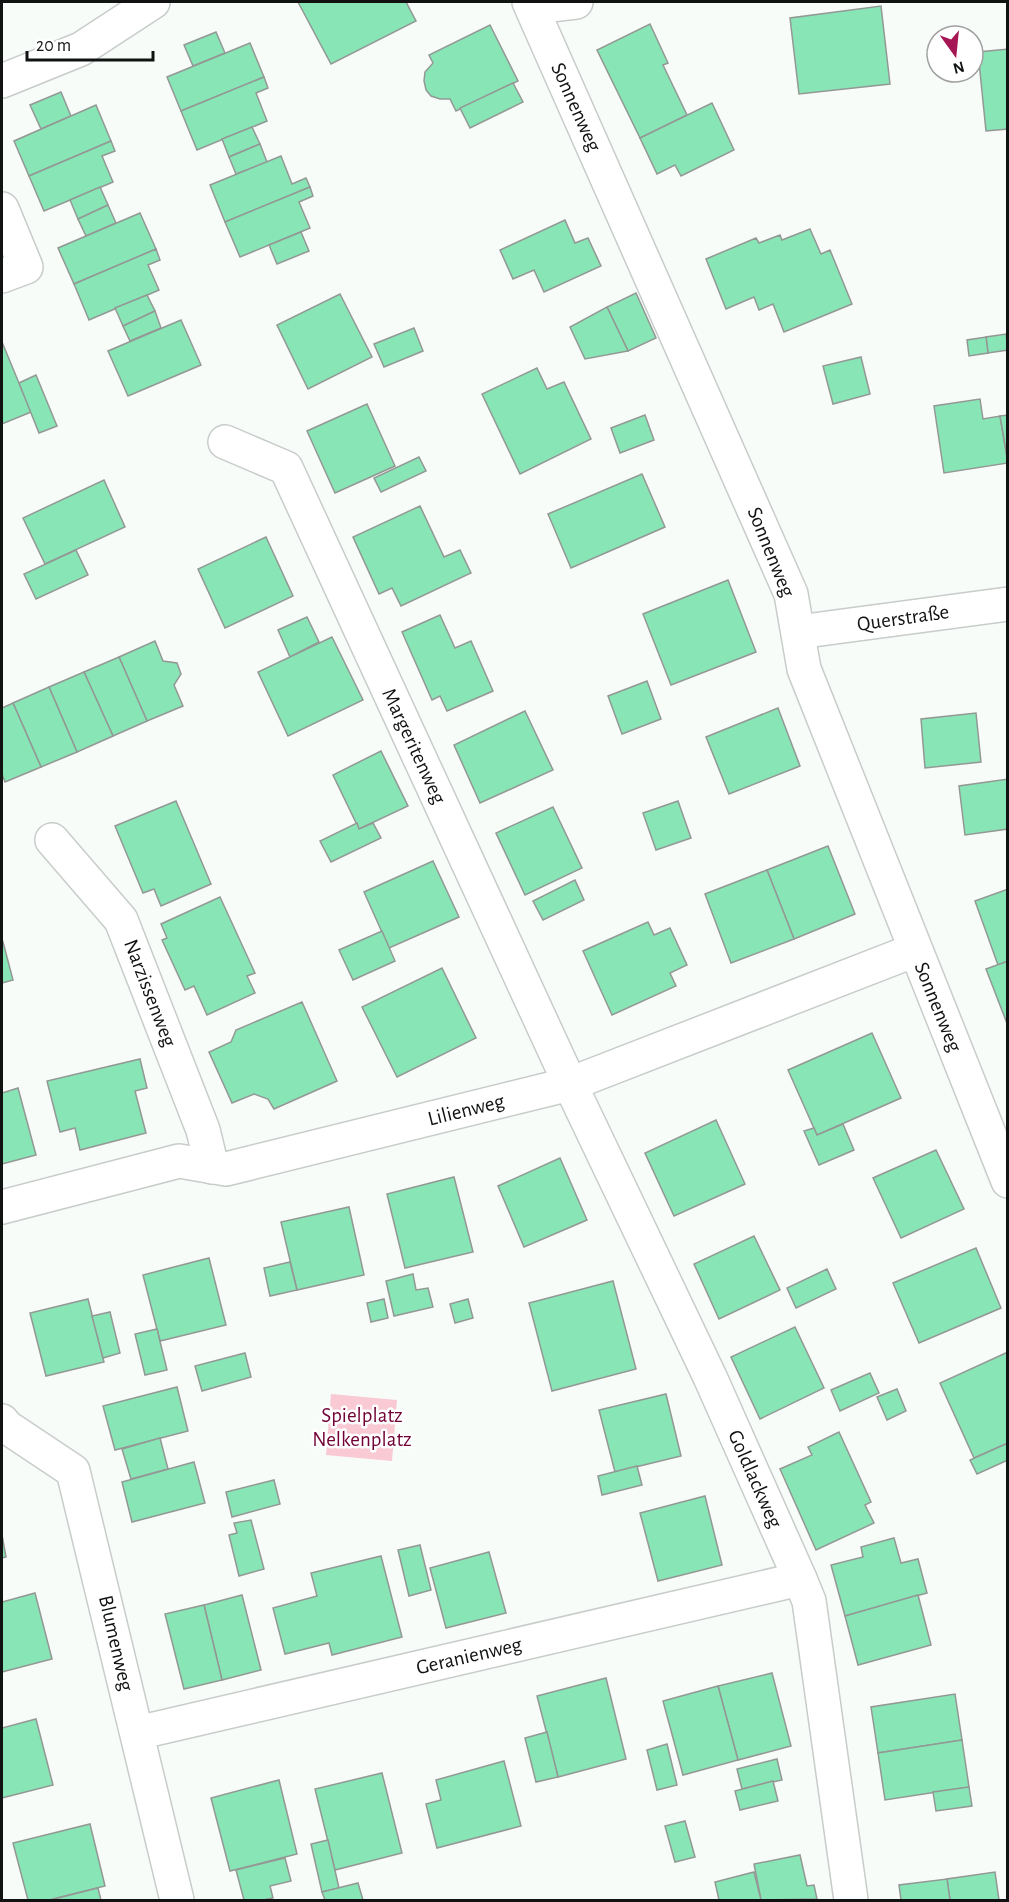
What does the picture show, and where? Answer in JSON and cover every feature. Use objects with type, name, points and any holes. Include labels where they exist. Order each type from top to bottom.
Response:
[{"type":"street","points":[[2,81],[81,49],[153,2]]},
{"type":"street","points":[[531,4],[576,2]]},
{"type":"street","name":"Sonnenweg","points":[[531,4],[791,594],[804,669],[915,950],[997,1128],[1008,1181]]},
{"type":"street","points":[[2,209],[26,267],[2,276]]},
{"type":"street","name":"Margeritenweg","points":[[225,442],[286,468],[570,1084]]},
{"type":"street","name":"Querstraße","points":[[798,632],[1008,604]]},
{"type":"street","name":"Narzissenweg","points":[[52,840],[121,920],[202,1130],[212,1167]]},
{"type":"street","name":"Lilienweg","points":[[2,1207],[179,1161],[226,1169],[570,1084],[915,950]]},
{"type":"street","name":"Goldlackweg","points":[[570,1084],[710,1377],[809,1601],[851,1900]]},
{"type":"street","name":"Blumenweg","points":[[2,1421],[7,1427],[73,1471],[177,1900]]},
{"type":"street","name":"Geranienweg","points":[[137,1733],[800,1579]]},
{"type":"green space","name":"Spielplatz Nelkenplatz","points":[[331,1394],[397,1400],[392,1461],[326,1455]]},
{"type":"building","points":[[298,2],[406,2],[416,21],[331,64]]},
{"type":"building","points":[[881,6],[890,84],[799,94],[790,18]]},
{"type":"building","points":[[650,24],[668,63],[663,65],[687,115],[640,138],[597,50]]},
{"type":"building","points":[[490,25],[518,81],[456,111],[450,99],[431,96],[426,90],[425,72],[433,63],[429,55]]},
{"type":"building","points":[[216,32],[225,53],[193,66],[184,45]]},
{"type":"building","points":[[250,43],[264,77],[181,111],[167,77]]},
{"type":"building","points":[[1008,49],[1008,129],[986,131],[981,84],[985,84],[985,51]]},
{"type":"building","points":[[264,77],[268,88],[256,93],[267,121],[197,150],[181,111]]},
{"type":"building","points":[[513,83],[523,102],[470,128],[460,108]]},
{"type":"building","points":[[61,92],[71,116],[41,129],[30,105]]},
{"type":"building","points":[[712,103],[734,150],[681,176],[675,165],[657,174],[640,138]]},
{"type":"building","points":[[96,105],[111,141],[29,176],[14,141]]},
{"type":"building","points":[[252,127],[260,144],[229,157],[222,139]]},
{"type":"building","points":[[111,141],[115,151],[102,156],[113,182],[44,211],[29,176]]},
{"type":"building","points":[[260,144],[267,162],[236,174],[229,157]]},
{"type":"building","points":[[281,156],[292,184],[306,178],[310,187],[225,222],[210,185]]},
{"type":"building","points":[[100,187],[108,205],[78,219],[70,200]]},
{"type":"building","points":[[310,187],[313,196],[299,202],[310,228],[240,257],[225,222]]},
{"type":"building","points":[[108,205],[116,223],[86,236],[78,219]]},
{"type":"building","points":[[140,213],[156,249],[74,284],[58,248]]},
{"type":"building","points":[[565,220],[575,243],[588,238],[601,266],[544,292],[534,270],[513,279],[500,250]]},
{"type":"building","points":[[810,229],[821,254],[830,250],[852,304],[784,332],[773,304],[759,310],[754,297],[726,309],[706,259],[756,238],[759,243],[780,235],[782,240]]},
{"type":"building","points":[[301,232],[309,251],[277,264],[269,245]]},
{"type":"building","points":[[156,249],[160,260],[148,265],[159,290],[89,320],[74,284]]},
{"type":"building","points":[[636,293],[656,338],[628,351],[607,307]]},
{"type":"building","points":[[340,294],[372,357],[308,389],[277,325]]},
{"type":"building","points":[[147,295],[155,311],[123,326],[115,308]]},
{"type":"building","points":[[607,307],[628,351],[585,359],[570,327]]},
{"type":"building","points":[[155,311],[161,328],[130,341],[123,326]]},
{"type":"building","points":[[181,320],[201,365],[128,396],[108,351]]},
{"type":"building","points":[[414,328],[423,351],[384,367],[374,344]]},
{"type":"building","points":[[1006,334],[1008,350],[988,353],[986,337]]},
{"type":"building","points":[[986,337],[988,353],[969,356],[967,340]]},
{"type":"building","points":[[2,342],[31,412],[2,424]]},
{"type":"building","points":[[861,357],[870,394],[833,404],[823,366]]},
{"type":"building","points":[[537,368],[547,389],[564,382],[591,439],[520,474],[482,394]]},
{"type":"building","points":[[36,375],[57,426],[39,433],[19,383]]},
{"type":"building","points":[[980,399],[983,419],[1000,416],[1008,463],[944,473],[934,406]]},
{"type":"building","points":[[367,404],[395,466],[335,493],[307,431]]},
{"type":"building","points":[[645,415],[654,440],[620,453],[611,428]]},
{"type":"building","points":[[1008,415],[1008,462],[1000,416]]},
{"type":"building","points":[[419,457],[426,471],[381,492],[374,478]]},
{"type":"building","points":[[642,474],[665,527],[571,568],[548,514]]},
{"type":"building","points":[[104,480],[125,527],[45,564],[23,518]]},
{"type":"building","points":[[420,506],[444,557],[460,550],[471,573],[401,606],[392,588],[379,594],[353,537]]},
{"type":"building","points":[[266,537],[293,596],[225,628],[198,569]]},
{"type":"building","points":[[76,550],[88,575],[36,599],[24,574]]},
{"type":"building","points":[[728,580],[756,652],[671,685],[643,614]]},
{"type":"building","points":[[440,615],[455,648],[471,641],[493,691],[447,711],[440,696],[432,700],[402,632]]},
{"type":"building","points":[[307,617],[319,642],[290,657],[278,630]]},
{"type":"building","points":[[332,637],[363,700],[288,736],[258,672]]},
{"type":"building","points":[[155,641],[163,661],[177,663],[181,674],[174,685],[183,706],[147,721],[119,657]]},
{"type":"building","points":[[119,657],[147,721],[113,736],[84,672]]},
{"type":"building","points":[[84,672],[113,736],[77,752],[49,687]]},
{"type":"building","points":[[647,681],[661,719],[622,734],[608,696]]},
{"type":"building","points":[[49,687],[77,752],[41,767],[13,703]]},
{"type":"building","points":[[13,703],[41,767],[5,782],[2,774],[2,708]]},
{"type":"building","points":[[778,708],[800,766],[729,794],[706,737]]},
{"type":"building","points":[[525,711],[553,770],[480,803],[454,745]]},
{"type":"building","points":[[976,713],[981,762],[925,768],[921,719]]},
{"type":"building","points":[[381,751],[408,806],[359,829],[333,775]]},
{"type":"building","points":[[1008,779],[1008,829],[965,835],[959,786]]},
{"type":"building","points":[[176,801],[211,884],[161,906],[154,889],[143,893],[115,826]]},
{"type":"building","points":[[678,801],[691,838],[656,850],[643,813]]},
{"type":"building","points":[[553,807],[582,868],[525,895],[496,833]]},
{"type":"building","points":[[357,823],[359,829],[373,823],[381,838],[331,862],[320,841]]},
{"type":"building","points":[[828,846],[855,914],[794,939],[767,870]]},
{"type":"building","points":[[433,861],[459,917],[389,948],[364,892]]},
{"type":"building","points":[[767,870],[794,939],[731,963],[705,894]]},
{"type":"building","points":[[575,880],[584,900],[543,920],[533,901]]},
{"type":"building","points":[[1008,889],[1008,961],[998,965],[975,901]]},
{"type":"building","points":[[220,897],[255,973],[247,976],[255,993],[207,1015],[194,986],[185,990],[162,940],[167,938],[161,924]]},
{"type":"building","points":[[648,922],[654,935],[670,928],[687,965],[670,973],[676,986],[612,1015],[583,951]]},
{"type":"building","points":[[382,931],[395,961],[353,980],[339,950]]},
{"type":"building","points":[[2,943],[13,980],[2,983]]},
{"type":"building","points":[[1008,961],[1008,1026],[986,969]]},
{"type":"building","points":[[442,968],[476,1038],[397,1077],[362,1007]]},
{"type":"building","points":[[302,1002],[337,1081],[274,1109],[268,1099],[254,1094],[232,1103],[209,1052],[231,1042],[236,1030]]},
{"type":"building","points":[[872,1033],[901,1098],[817,1135],[788,1070]]},
{"type":"building","points":[[140,1059],[147,1088],[135,1091],[146,1133],[80,1150],[75,1128],[60,1132],[47,1081]]},
{"type":"building","points":[[18,1088],[36,1155],[2,1164],[2,1093]]},
{"type":"building","points":[[716,1120],[745,1184],[674,1216],[645,1153]]},
{"type":"building","points":[[843,1124],[854,1150],[819,1165],[804,1131],[814,1128],[817,1135]]},
{"type":"building","points":[[936,1150],[964,1209],[901,1238],[873,1178]]},
{"type":"building","points":[[560,1158],[587,1220],[524,1247],[498,1186]]},
{"type":"building","points":[[454,1177],[473,1252],[405,1268],[387,1194]]},
{"type":"building","points":[[349,1207],[364,1275],[297,1290],[281,1222]]},
{"type":"building","points":[[754,1236],[780,1290],[719,1319],[694,1264]]},
{"type":"building","points":[[976,1248],[1001,1308],[919,1343],[893,1283]]},
{"type":"building","points":[[209,1258],[226,1325],[160,1341],[143,1275]]},
{"type":"building","points":[[290,1262],[297,1290],[270,1296],[264,1268]]},
{"type":"building","points":[[827,1269],[836,1289],[796,1308],[787,1288]]},
{"type":"building","points":[[413,1274],[416,1290],[428,1288],[433,1307],[394,1316],[386,1281]]},
{"type":"building","points":[[613,1281],[636,1369],[552,1391],[529,1303]]},
{"type":"building","points":[[88,1299],[104,1362],[46,1376],[30,1313]]},
{"type":"building","points":[[384,1299],[388,1318],[371,1322],[367,1303]]},
{"type":"building","points":[[468,1299],[473,1318],[455,1323],[450,1304]]},
{"type":"building","points":[[110,1312],[120,1353],[103,1358],[92,1316]]},
{"type":"building","points":[[795,1327],[824,1388],[760,1419],[731,1357]]},
{"type":"building","points":[[157,1329],[167,1370],[145,1375],[135,1334]]},
{"type":"building","points":[[1008,1352],[1008,1443],[974,1458],[940,1383]]},
{"type":"building","points":[[245,1353],[251,1377],[202,1391],[195,1366]]},
{"type":"building","points":[[870,1373],[879,1393],[840,1411],[831,1390]]},
{"type":"building","points":[[177,1387],[188,1431],[115,1450],[103,1406]]},
{"type":"building","points":[[897,1389],[906,1411],[887,1420],[877,1397]]},
{"type":"building","points":[[666,1394],[681,1456],[615,1472],[599,1410]]},
{"type":"building","points":[[839,1432],[871,1502],[865,1505],[874,1523],[816,1550],[780,1469],[812,1455],[808,1447]]},
{"type":"building","points":[[160,1438],[168,1469],[131,1479],[122,1449]]},
{"type":"building","points":[[1008,1443],[1008,1460],[977,1474],[970,1460]]},
{"type":"building","points":[[194,1462],[205,1503],[132,1522],[122,1482]]},
{"type":"building","points":[[637,1466],[642,1485],[602,1495],[598,1476]]},
{"type":"building","points":[[274,1480],[280,1504],[232,1517],[226,1492]]},
{"type":"building","points":[[705,1496],[722,1565],[658,1581],[640,1513]]},
{"type":"building","points":[[251,1520],[264,1569],[239,1576],[229,1535],[237,1533],[234,1523]]},
{"type":"building","points":[[2,1535],[6,1557],[2,1558]]},
{"type":"building","points":[[894,1538],[901,1563],[918,1559],[927,1593],[845,1616],[831,1565],[863,1557],[861,1547]]},
{"type":"building","points":[[420,1545],[431,1590],[409,1596],[398,1550]]},
{"type":"building","points":[[489,1552],[506,1613],[446,1628],[430,1568]]},
{"type":"building","points":[[381,1556],[402,1637],[332,1655],[329,1643],[285,1654],[273,1608],[317,1596],[311,1573]]},
{"type":"building","points":[[35,1593],[52,1659],[2,1672],[2,1602]]},
{"type":"building","points":[[242,1595],[261,1670],[222,1680],[204,1605]]},
{"type":"building","points":[[918,1595],[931,1645],[858,1665],[845,1616]]},
{"type":"building","points":[[204,1605],[222,1680],[184,1689],[165,1614]]},
{"type":"building","points":[[772,1673],[791,1746],[738,1760],[718,1686]]},
{"type":"building","points":[[606,1678],[626,1759],[558,1777],[537,1696]]},
{"type":"building","points":[[718,1686],[738,1760],[683,1775],[663,1701]]},
{"type":"building","points":[[955,1694],[962,1740],[878,1753],[871,1707]]},
{"type":"building","points":[[36,1719],[53,1785],[2,1798],[2,1728]]},
{"type":"building","points":[[547,1732],[558,1777],[536,1782],[525,1738]]},
{"type":"building","points":[[962,1740],[969,1787],[885,1800],[878,1753]]},
{"type":"building","points":[[667,1744],[677,1785],[657,1790],[647,1750]]},
{"type":"building","points":[[777,1759],[782,1780],[742,1789],[737,1769]]},
{"type":"building","points":[[504,1761],[521,1826],[437,1848],[426,1804],[441,1800],[436,1780]]},
{"type":"building","points":[[382,1773],[402,1853],[335,1870],[315,1789]]},
{"type":"building","points":[[279,1780],[297,1854],[230,1871],[211,1798]]},
{"type":"building","points":[[773,1781],[778,1801],[740,1810],[735,1791]]},
{"type":"building","points":[[969,1787],[972,1806],[936,1811],[933,1792]]},
{"type":"building","points":[[685,1821],[695,1857],[675,1862],[665,1826]]},
{"type":"building","points":[[90,1824],[105,1886],[49,1900],[28,1900],[13,1843]]},
{"type":"building","points":[[328,1840],[339,1888],[322,1892],[311,1844]]},
{"type":"building","points":[[800,1855],[807,1886],[814,1885],[817,1899],[761,1900],[754,1864]]},
{"type":"building","points":[[285,1858],[291,1881],[270,1886],[273,1898],[244,1900],[236,1870]]},
{"type":"building","points":[[754,1872],[761,1900],[719,1900],[715,1882]]},
{"type":"building","points":[[995,1872],[999,1900],[950,1900],[947,1879]]},
{"type":"building","points":[[947,1879],[950,1900],[901,1900],[899,1885]]},
{"type":"building","points":[[358,1883],[363,1900],[325,1900],[322,1892]]},
{"type":"building","points":[[98,1888],[101,1900],[54,1899]]}]
